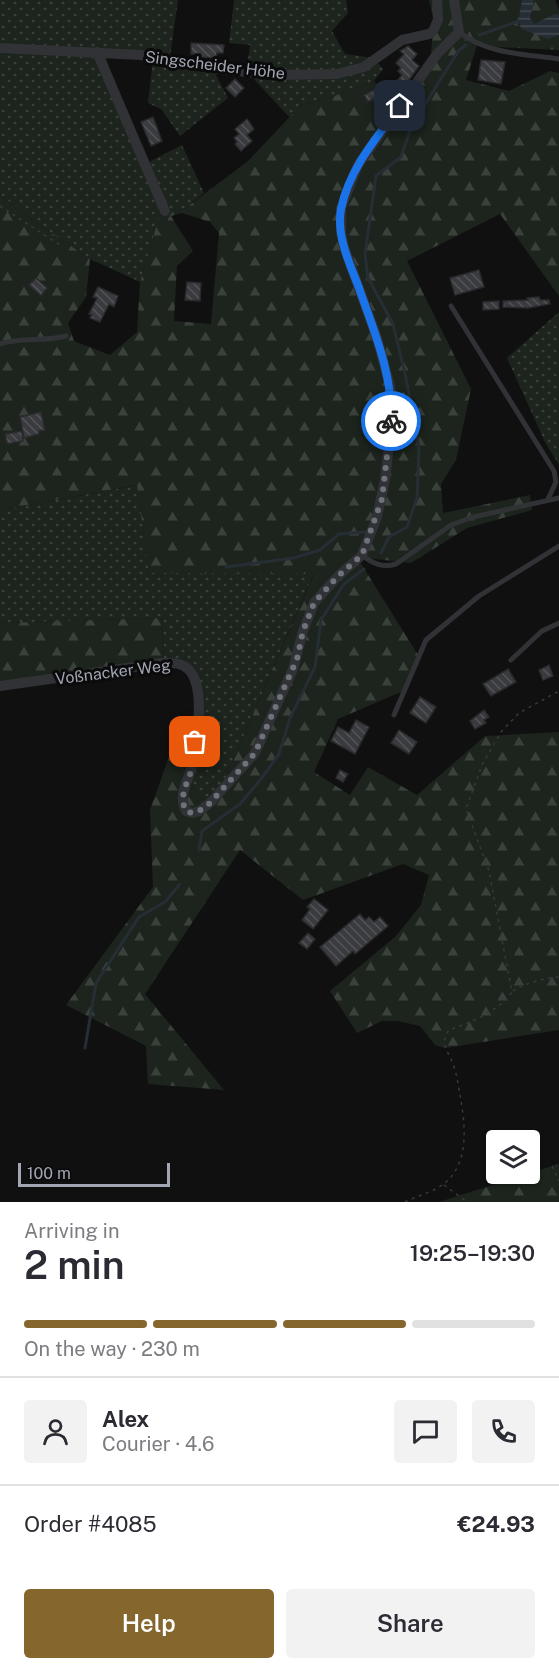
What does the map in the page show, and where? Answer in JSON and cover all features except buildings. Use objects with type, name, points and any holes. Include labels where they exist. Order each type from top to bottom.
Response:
[{"type":"street","name":"Singscheider Höhe","points":[[0,48],[141,55],[212,68],[274,75],[346,73],[370,64],[402,40],[433,31],[438,20],[437,0]]},
{"type":"street","points":[[454,0],[459,32]]},
{"type":"street","name":"Voßnacker Weg","points":[[0,686],[162,663],[177,663],[184,666],[190,670],[195,679],[199,708],[192,764],[182,799],[186,811],[192,813],[199,811],[218,795],[260,746],[297,659],[303,631],[314,603],[337,577],[362,555],[382,499],[392,405],[390,386],[381,353],[344,247],[341,232],[341,208],[358,165],[437,54],[459,32]]},
{"type":"street","points":[[97,52],[165,211]]},
{"type":"lane","points":[[459,32],[485,48],[559,59]]},
{"type":"lane","points":[[451,306],[554,471],[556,482],[548,499]]},
{"type":"lane","points":[[0,344],[16,340],[54,339],[66,336]]},
{"type":"lane","points":[[362,555],[372,563],[388,566],[396,564],[451,525],[473,517],[559,498]]},
{"type":"lane","points":[[394,715],[426,640],[479,596],[559,546]]},
{"type":"lane","points":[[511,660],[542,631],[559,623]]},
{"type":"path","points":[[0,206],[63,248]]},
{"type":"path","points":[[513,992],[489,871],[466,809],[482,765],[501,732],[519,713],[559,691]]},
{"type":"path","points":[[405,1202],[444,1185],[457,1168],[464,1144],[463,1107],[452,1060],[443,1041],[448,1030],[484,1015],[522,985],[559,977]]},
{"type":"path","points":[[552,1166],[559,1180]]},
{"type":"path","points":[[444,1185],[467,1202]]},
{"type":"green space","points":[[0,0],[178,0],[170,57],[215,73],[228,98],[180,136],[161,109],[148,103],[153,60],[116,56],[106,59],[147,163],[182,145],[204,193],[183,210],[160,215],[140,282],[90,259],[31,219],[0,194]]},
{"type":"green space","points":[[234,0],[346,0],[348,13],[332,31],[345,54],[374,58],[383,69],[374,81],[300,106],[290,118],[251,76],[246,75],[250,45],[229,43]]},
{"type":"green space","points":[[429,0],[522,0],[518,25],[533,24],[530,18],[534,0],[555,0],[559,10],[559,50],[497,47],[478,42],[466,80],[509,91],[550,71],[559,73],[559,296],[500,214],[407,261],[471,389],[456,460],[441,484],[443,513],[530,495],[532,510],[467,528],[411,563],[357,557],[418,655],[403,691],[338,719],[314,772],[350,795],[368,767],[417,795],[485,736],[559,732],[559,1030],[445,1048],[435,1045],[420,1026],[398,1021],[382,1021],[357,1033],[330,991],[396,936],[421,905],[429,875],[403,864],[303,900],[240,850],[145,994],[224,1090],[148,1084],[146,1046],[66,1005],[153,887],[150,810],[180,726],[201,715],[191,785],[211,811],[314,574],[149,573],[137,485],[0,510],[0,194],[31,219],[90,259],[86,297],[68,323],[74,341],[110,355],[137,332],[140,282],[160,214],[183,210],[248,161],[300,106],[374,81],[399,106],[430,63],[434,21]],"holes":[[[182,213],[210,222],[219,233],[211,324],[174,321],[177,266],[193,251],[171,216]]]},
{"type":"green space","points":[[559,312],[559,465],[545,442],[507,358]]},
{"type":"green space","points":[[138,485],[149,573],[314,573],[211,811],[191,785],[199,678],[164,662],[162,618],[0,623],[0,510]]},
{"type":"green space","points":[[162,618],[164,662],[0,684],[0,623]]},
{"type":"green space","points":[[559,1164],[559,1202],[439,1202],[496,1184],[540,1184],[540,1170]]},
{"type":"shaded area","points":[[522,0],[534,0],[530,18],[534,24],[554,14],[559,15],[559,35],[548,39],[522,29],[518,22]]},
{"type":"waterway","points":[[479,35],[519,21]]},
{"type":"waterway","points":[[381,553],[389,537],[407,527],[417,498],[419,449],[393,324],[368,278],[365,254],[376,176],[401,157],[412,125],[459,50],[466,45]]},
{"type":"waterway","points":[[226,567],[294,558],[320,550],[339,534],[365,532]]},
{"type":"waterway","points":[[199,850],[202,831],[240,804],[279,754],[290,718],[315,667],[321,620],[344,584],[364,569]]},
{"type":"waterway","points":[[85,1048],[96,983],[139,917],[165,902],[180,884]]},
{"type":"way so far","points":[[195,742],[190,773],[182,799],[186,811],[192,813],[210,803],[260,746],[297,659],[303,631],[314,603],[325,589],[362,555],[382,499],[391,421]]},
{"type":"route","points":[[391,421],[392,405],[386,369],[344,247],[340,219],[347,189],[358,165],[400,106]]}]
